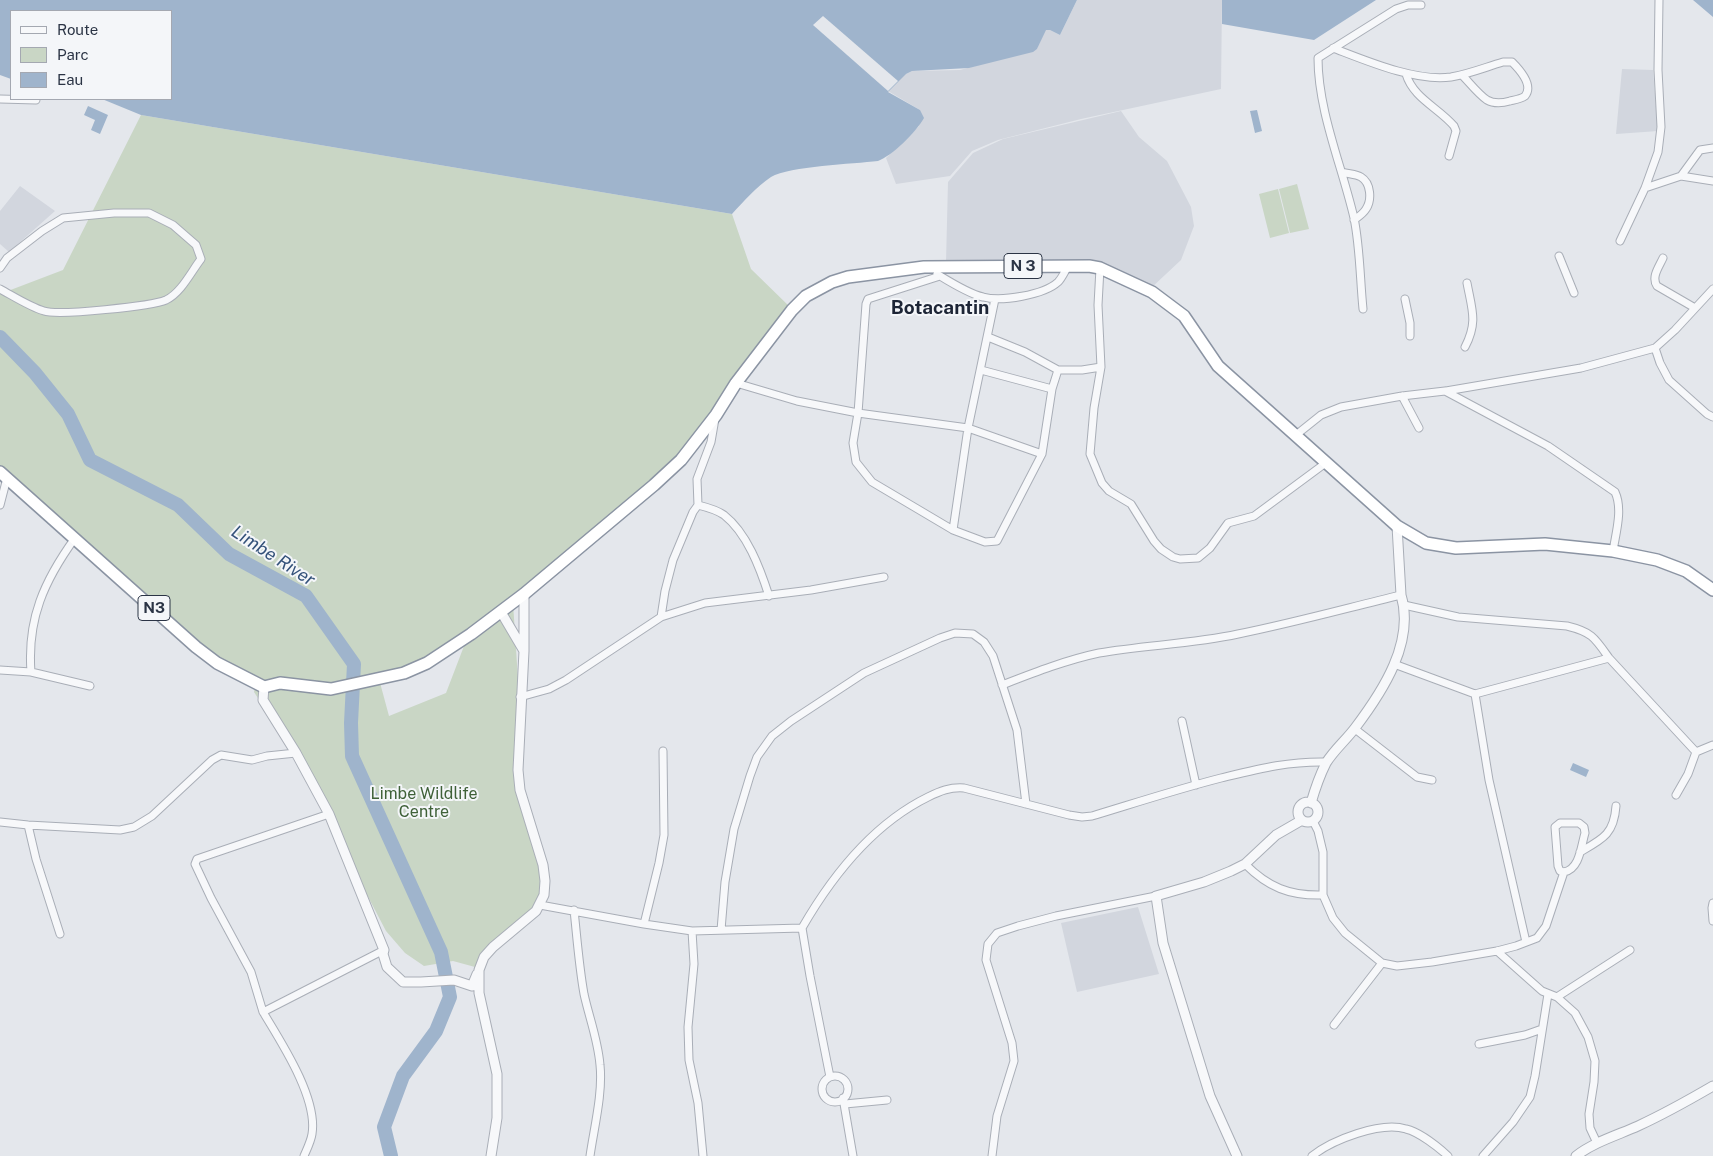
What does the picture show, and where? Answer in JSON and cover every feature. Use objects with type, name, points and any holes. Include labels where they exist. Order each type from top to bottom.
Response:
[{"type":"highway","name":"N 3","points":[[264,687],[280,683],[332,688],[404,673],[428,663],[471,634],[524,594],[681,460],[716,415],[736,383],[792,310],[806,296],[848,276],[924,266],[1090,266],[1100,268],[1152,292],[1184,316],[1218,366],[1398,526],[1426,542],[1456,548],[1545,544],[1613,551],[1657,560],[1686,571],[1713,590]]},
{"type":"highway","name":"N3","points":[[4,475],[196,647],[217,663],[264,687]]},
{"type":"street","points":[[1620,241],[1645,188],[1658,152],[1661,127],[1658,70],[1659,0]]},
{"type":"street","points":[[1363,309],[1354,220],[1318,76],[1318,58],[1396,9],[1408,5],[1421,5]]},
{"type":"street","points":[[1333,48],[1406,74],[1438,77],[1451,77],[1503,62],[1512,62],[1525,78],[1526,93],[1520,98],[1506,102],[1492,102],[1486,99],[1462,74]]},
{"type":"street","points":[[1406,74],[1412,87],[1419,95],[1454,126],[1456,131],[1449,156]]},
{"type":"street","points":[[1681,176],[1700,150],[1713,148]]},
{"type":"street","points":[[1342,172],[1363,178],[1367,183],[1370,198],[1368,204],[1362,214],[1354,220]]},
{"type":"street","points":[[1645,188],[1681,176],[1713,181]]},
{"type":"street","points":[[0,268],[7,258],[42,231],[64,218],[114,212],[149,213],[173,225],[196,245],[201,259],[175,293],[166,300],[136,305],[76,312],[45,312],[0,289]]},
{"type":"street","points":[[1559,256],[1574,293]]},
{"type":"street","points":[[1663,258],[1655,277],[1657,286],[1695,308]]},
{"type":"street","points":[[924,266],[975,294],[995,299],[1018,296],[1050,287],[1060,280],[1068,266]]},
{"type":"street","points":[[1100,268],[1098,306],[1101,367],[1092,426],[1090,454],[1102,483],[1109,490],[1131,504],[1154,542],[1161,549],[1180,560],[1198,558],[1204,554],[1228,523],[1254,516],[1327,462]]},
{"type":"street","points":[[940,276],[868,299],[866,304],[858,412],[853,443],[856,462],[872,482],[953,530],[985,542],[997,541],[1042,454],[1052,389],[1058,370]]},
{"type":"street","points":[[1465,347],[1471,335],[1474,322],[1467,283]]},
{"type":"street","points":[[1296,435],[1321,415],[1341,407],[1581,368],[1655,348],[1675,330],[1713,289]]},
{"type":"street","points":[[953,530],[968,428],[995,299]]},
{"type":"street","points":[[1405,299],[1410,322],[1410,336]]},
{"type":"street","points":[[988,337],[1025,352],[1058,370],[1082,370],[1101,367]]},
{"type":"street","points":[[1655,348],[1664,373],[1669,380],[1707,414],[1713,417]]},
{"type":"street","points":[[981,370],[1052,389]]},
{"type":"street","points":[[736,383],[797,401],[968,428],[1042,454]]},
{"type":"street","points":[[1445,391],[1548,446],[1615,492],[1619,510],[1613,551]]},
{"type":"street","points":[[1402,396],[1419,428]]},
{"type":"street","points":[[661,617],[673,560],[698,504],[698,479],[711,442],[716,415]]},
{"type":"street","points":[[0,505],[4,475]]},
{"type":"street","points":[[698,504],[723,514],[738,530],[757,561],[769,596]]},
{"type":"street","points":[[1311,802],[1327,762],[1355,729],[1380,693],[1394,664],[1402,638],[1404,605],[1401,594],[1398,526]]},
{"type":"street","points":[[31,672],[31,635],[39,602],[56,566],[76,538]]},
{"type":"street","points":[[520,697],[549,689],[566,680],[661,617],[705,603],[769,596],[884,578]]},
{"type":"street","points":[[264,687],[263,700],[296,753],[329,814],[384,950],[383,954],[387,967],[403,982],[454,980],[472,986],[484,957],[492,946],[527,920],[540,905],[544,895],[545,881],[542,865],[520,790],[518,770],[520,697],[524,651],[524,594]]},
{"type":"street","points":[[1002,685],[1069,661],[1097,654],[1238,634],[1401,594]]},
{"type":"street","points":[[1404,605],[1458,617],[1567,626],[1584,630],[1598,642],[1609,658],[1696,752]]},
{"type":"street","points":[[501,612],[524,651]]},
{"type":"street","points":[[721,930],[725,882],[734,829],[757,757],[772,736],[791,721],[864,673],[940,638],[955,633],[973,634],[984,642],[993,656],[1017,730],[1026,804]]},
{"type":"street","points":[[1394,664],[1475,694],[1609,658]]},
{"type":"street","points":[[0,670],[31,672],[90,686]]},
{"type":"street","points":[[1475,694],[1490,780],[1526,942]]},
{"type":"street","points":[[1182,721],[1196,785]]},
{"type":"street","points":[[1355,729],[1417,777],[1432,780]]},
{"type":"street","points":[[1676,795],[1688,774],[1696,752],[1713,745]]},
{"type":"street","points":[[644,924],[664,835],[663,751]]},
{"type":"street","points":[[0,822],[120,830],[134,827],[152,816],[212,760],[221,755],[252,760],[267,756],[296,753]]},
{"type":"street","points":[[830,1077],[802,928],[832,881],[870,838],[883,826],[917,802],[954,787],[1069,816],[1082,817],[1092,816],[1196,785],[1278,765],[1302,761],[1327,762]]},
{"type":"street","points":[[992,1156],[997,1116],[1014,1061],[1012,1043],[986,960],[988,944],[997,932],[1056,916],[1156,896],[1212,879],[1244,864],[1276,836],[1302,820],[1305,822],[1313,821],[1318,811],[1317,807],[1311,802],[1304,803],[1299,809],[1302,820]]},
{"type":"street","points":[[1580,852],[1610,831],[1614,825],[1616,806]]},
{"type":"street","points":[[304,1156],[312,1134],[312,1117],[302,1079],[263,1012],[251,972],[210,898],[195,864],[197,859],[329,814]]},
{"type":"street","points":[[1313,821],[1324,852],[1323,896],[1337,925],[1352,940],[1382,962],[1397,966],[1497,951],[1537,938],[1542,932],[1564,872]]},
{"type":"street","points":[[1560,823],[1579,823],[1584,827],[1585,833],[1580,852],[1575,866],[1570,871],[1560,871],[1558,866],[1556,827],[1560,823]]},
{"type":"street","points":[[28,825],[36,859],[60,934]]},
{"type":"street","points":[[1244,864],[1268,883],[1285,891],[1300,895],[1323,896]]},
{"type":"street","points":[[1156,896],[1163,943],[1210,1096],[1237,1156]]},
{"type":"street","points":[[1713,903],[1713,921]]},
{"type":"street","points":[[540,905],[692,931],[802,928]]},
{"type":"street","points":[[574,910],[579,963],[600,1066],[599,1096],[590,1156]]},
{"type":"street","points":[[692,931],[694,964],[688,1027],[689,1060],[698,1103],[703,1156]]},
{"type":"street","points":[[263,1012],[384,950]]},
{"type":"street","points":[[1557,997],[1630,950]]},
{"type":"street","points":[[1497,951],[1542,991],[1557,997],[1575,1013],[1588,1037],[1595,1061],[1589,1114],[1590,1128],[1597,1144]]},
{"type":"street","points":[[1334,1025],[1382,962]]},
{"type":"street","points":[[479,970],[479,992],[497,1074],[498,1118],[492,1156]]},
{"type":"street","points":[[1484,1156],[1513,1122],[1530,1097],[1548,994]]},
{"type":"street","points":[[1479,1044],[1524,1035],[1542,1029]]},
{"type":"street","points":[[854,1156],[844,1101],[847,1084],[838,1076],[830,1077],[822,1085],[825,1097],[832,1101],[844,1101],[887,1100]]},
{"type":"street","points":[[1576,1156],[1597,1144],[1639,1126],[1713,1086]]},
{"type":"street","points":[[1312,1156],[1344,1139],[1384,1126],[1407,1129],[1448,1156]]},
{"type":"shaded area","points":[[1077,0],[1222,0],[1221,89],[1081,119],[998,140],[972,151],[950,176],[896,184],[886,158],[919,126],[920,110],[888,91],[823,16],[906,74],[912,71],[960,70],[1037,49],[1045,30],[1050,30],[1060,35]]},
{"type":"shaded area","points":[[1622,69],[1653,70],[1658,131],[1616,134]]},
{"type":"shaded area","points":[[1121,111],[1139,137],[1167,161],[1191,207],[1194,226],[1181,260],[1150,289],[1091,261],[946,262],[948,182],[973,153],[1003,139]]},
{"type":"shaded area","points":[[20,186],[55,211],[9,252],[0,244],[0,211]]},
{"type":"shaded area","points":[[1138,907],[1159,974],[1077,992],[1061,923]]},
{"type":"green space","name":"Limbe Wildlife Centre","points":[[141,115],[732,214],[751,269],[791,308],[678,461],[513,603],[519,695],[515,778],[544,880],[539,903],[475,967],[453,961],[424,966],[405,953],[386,931],[289,746],[254,692],[257,676],[217,659],[0,470],[0,294],[63,270]],"holes":[[[469,633],[446,693],[389,716],[379,679],[417,668]]]},
{"type":"green space","points":[[1297,184],[1309,229],[1290,233],[1279,189]]},
{"type":"green space","points":[[1278,189],[1289,233],[1270,238],[1259,194]]},
{"type":"water","points":[[0,0],[1077,0],[1060,35],[1046,30],[1037,49],[1033,52],[969,68],[912,71],[906,74],[888,92],[920,110],[924,118],[903,143],[884,158],[878,161],[822,166],[780,173],[760,185],[732,214],[141,115],[104,100],[172,100],[172,10],[10,10],[10,79],[0,75]]},
{"type":"water","points":[[1222,0],[1376,0],[1314,40],[1222,24]]},
{"type":"water","points":[[1693,0],[1713,0],[1713,17]]},
{"type":"water","points":[[88,106],[108,115],[100,134],[91,130],[95,120],[84,115]]},
{"type":"water","points":[[1257,110],[1262,131],[1255,133],[1250,111]]},
{"type":"water","points":[[1573,763],[1589,770],[1586,777],[1570,770]]},
{"type":"pier","points":[[823,16],[898,81],[888,91],[813,25]]},
{"type":"waterway","name":"Limbe River","points":[[0,337],[35,373],[68,414],[90,460],[178,505],[229,554],[306,596],[354,664],[351,723],[352,756],[441,952],[450,997],[436,1031],[403,1076],[384,1127],[391,1156]]},
{"type":"district","name":"Botacantin","points":[[940,308]]}]
